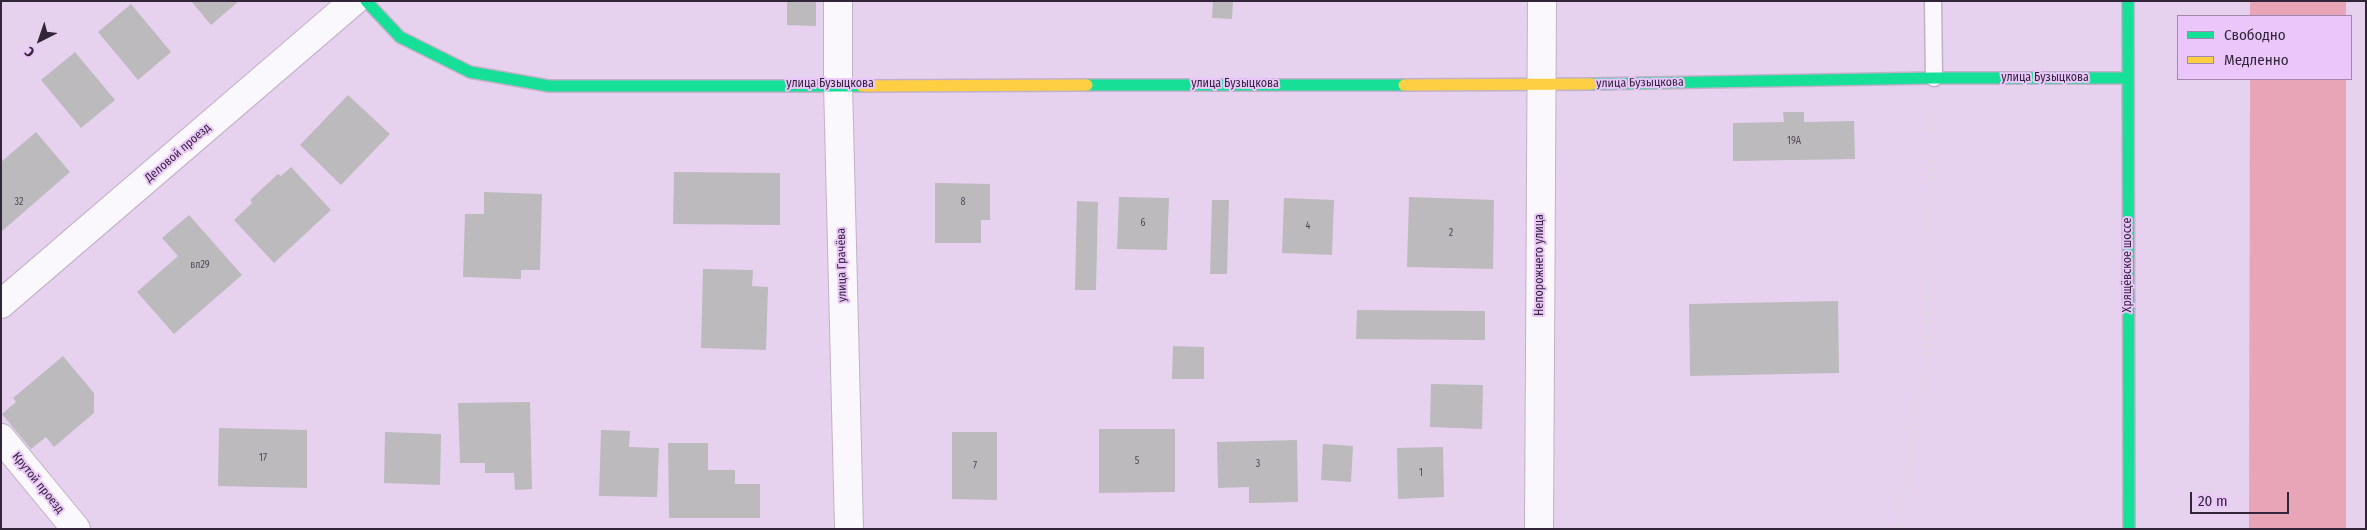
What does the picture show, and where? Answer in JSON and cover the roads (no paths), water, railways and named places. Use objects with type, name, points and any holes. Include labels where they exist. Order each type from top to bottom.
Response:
[{"type":"street","name":"Деловой проезд","points":[[1,304],[354,1]]},
{"type":"street","name":"улица Бузыцкова","points":[[366,1],[400,36],[470,72],[549,86],[838,84],[1541,85],[1934,78],[2128,78]]},
{"type":"street","name":"улица Грачёва","points":[[838,1],[838,84],[849,529]]},
{"type":"street","name":"Непорожнего улица","points":[[1540,529],[1542,1]]},
{"type":"street","name":"Хрящёвское шоссе","points":[[2128,1],[2129,529]]},
{"type":"street","name":"Крутой проезд","points":[[1,438],[76,529]]},
{"type":"lane","points":[[1933,1],[1934,78]]}]
